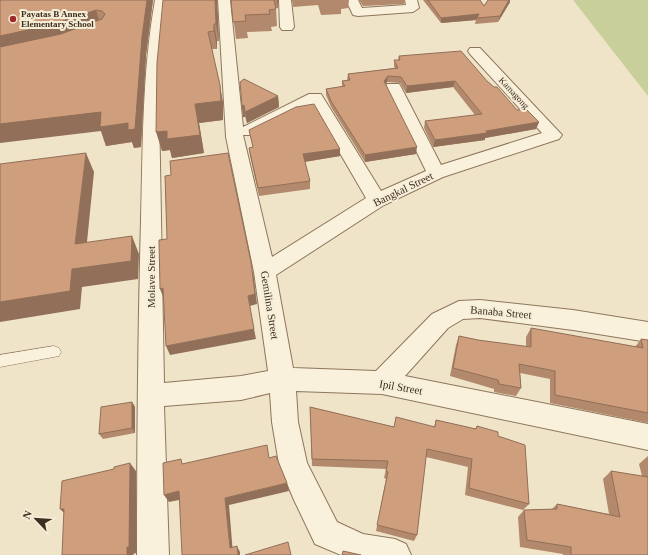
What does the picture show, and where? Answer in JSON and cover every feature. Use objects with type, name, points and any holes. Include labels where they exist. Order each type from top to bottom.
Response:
[{"type":"street","name":"Molave Street","points":[[153,555],[150,396],[158,167],[152,100],[156,26],[161,0]]},
{"type":"street","name":"Gemilina Street","points":[[224,0],[233,150],[266,272],[282,380],[285,422],[293,464],[304,490],[326,533],[363,550],[394,555]]},
{"type":"street","points":[[285,0],[287,27]]},
{"type":"street","points":[[352,0],[358,12],[413,8],[411,0]]},
{"type":"street","name":"Kamagong","points":[[475,52],[553,135]]},
{"type":"street","points":[[393,87],[436,173]]},
{"type":"street","points":[[233,150],[315,97],[377,200]]},
{"type":"street","name":"Bangkal Street","points":[[266,272],[377,200],[436,173],[553,135]]},
{"type":"street","name":"Banaba Street","points":[[382,383],[440,321],[459,310],[470,308],[565,319],[648,332]]},
{"type":"street","name":"Ipil Street","points":[[150,396],[241,388],[282,380],[382,383],[648,437]]},
{"type":"lane","points":[[0,361],[54,352]]},
{"type":"green space","points":[[573,0],[648,0],[648,96]]},
{"type":"building","points":[[0,0],[147,0],[142,37],[135,129],[128,130],[128,123],[100,127],[101,112],[0,124],[0,47],[61,34],[102,19],[105,14],[102,11],[96,10],[51,25],[0,36]]},
{"type":"building","points":[[163,0],[215,0],[216,24],[214,24],[214,31],[208,32],[220,85],[221,101],[195,104],[200,135],[167,139],[167,131],[156,132],[157,63]]},
{"type":"building","points":[[231,0],[274,0],[276,9],[269,10],[270,14],[245,15],[246,21],[233,22]]},
{"type":"building","points":[[428,0],[480,0],[484,6],[488,0],[509,0],[500,16],[477,18],[479,14],[441,18]]},
{"type":"building","points":[[461,51],[487,81],[494,87],[497,87],[517,110],[526,109],[539,122],[486,131],[487,133],[435,140],[425,121],[482,114],[455,81],[407,86],[401,77],[388,76],[384,81],[417,147],[365,155],[331,101],[326,89],[345,86],[342,81],[350,80],[348,74],[398,68],[394,60],[400,60],[399,56]]},
{"type":"building","points":[[244,79],[278,96],[245,112],[244,105],[242,106],[240,82]]},
{"type":"building","points":[[314,104],[340,149],[303,154],[310,181],[258,188],[249,148],[253,147],[249,130],[296,107]]},
{"type":"building","points":[[86,153],[75,244],[132,236],[131,261],[72,269],[70,291],[0,302],[0,164]]},
{"type":"building","points":[[228,153],[251,262],[255,294],[248,296],[254,329],[166,346],[163,288],[160,289],[159,240],[167,239],[165,176],[171,175],[170,161]]},
{"type":"building","points":[[531,328],[643,348],[641,339],[648,340],[648,413],[555,395],[555,371],[519,364],[521,388],[499,384],[498,380],[453,368],[459,336],[531,347]]},
{"type":"building","points":[[132,402],[132,428],[99,434],[101,407]]},
{"type":"building","points":[[310,407],[394,427],[396,417],[435,427],[436,420],[476,429],[477,426],[498,432],[498,436],[525,445],[529,504],[469,488],[472,459],[427,449],[417,535],[377,525],[388,472],[386,471],[388,461],[312,459]]},
{"type":"building","points":[[267,445],[269,458],[276,456],[287,483],[225,498],[230,548],[237,546],[238,555],[182,555],[179,491],[164,495],[163,463],[181,459],[182,464]]},
{"type":"building","points":[[130,463],[129,547],[127,547],[127,555],[62,555],[64,509],[60,509],[62,481],[114,469],[114,467]]},
{"type":"building","points":[[611,471],[648,477],[648,555],[571,555],[571,547],[527,540],[524,510],[557,509],[557,504],[620,517]]},
{"type":"building","points":[[288,542],[291,555],[245,555]]},
{"type":"building","points":[[343,551],[361,555],[342,555]]},
{"type":"place","name":"Payatas B Annex Elementary School","points":[[13,19]]}]
